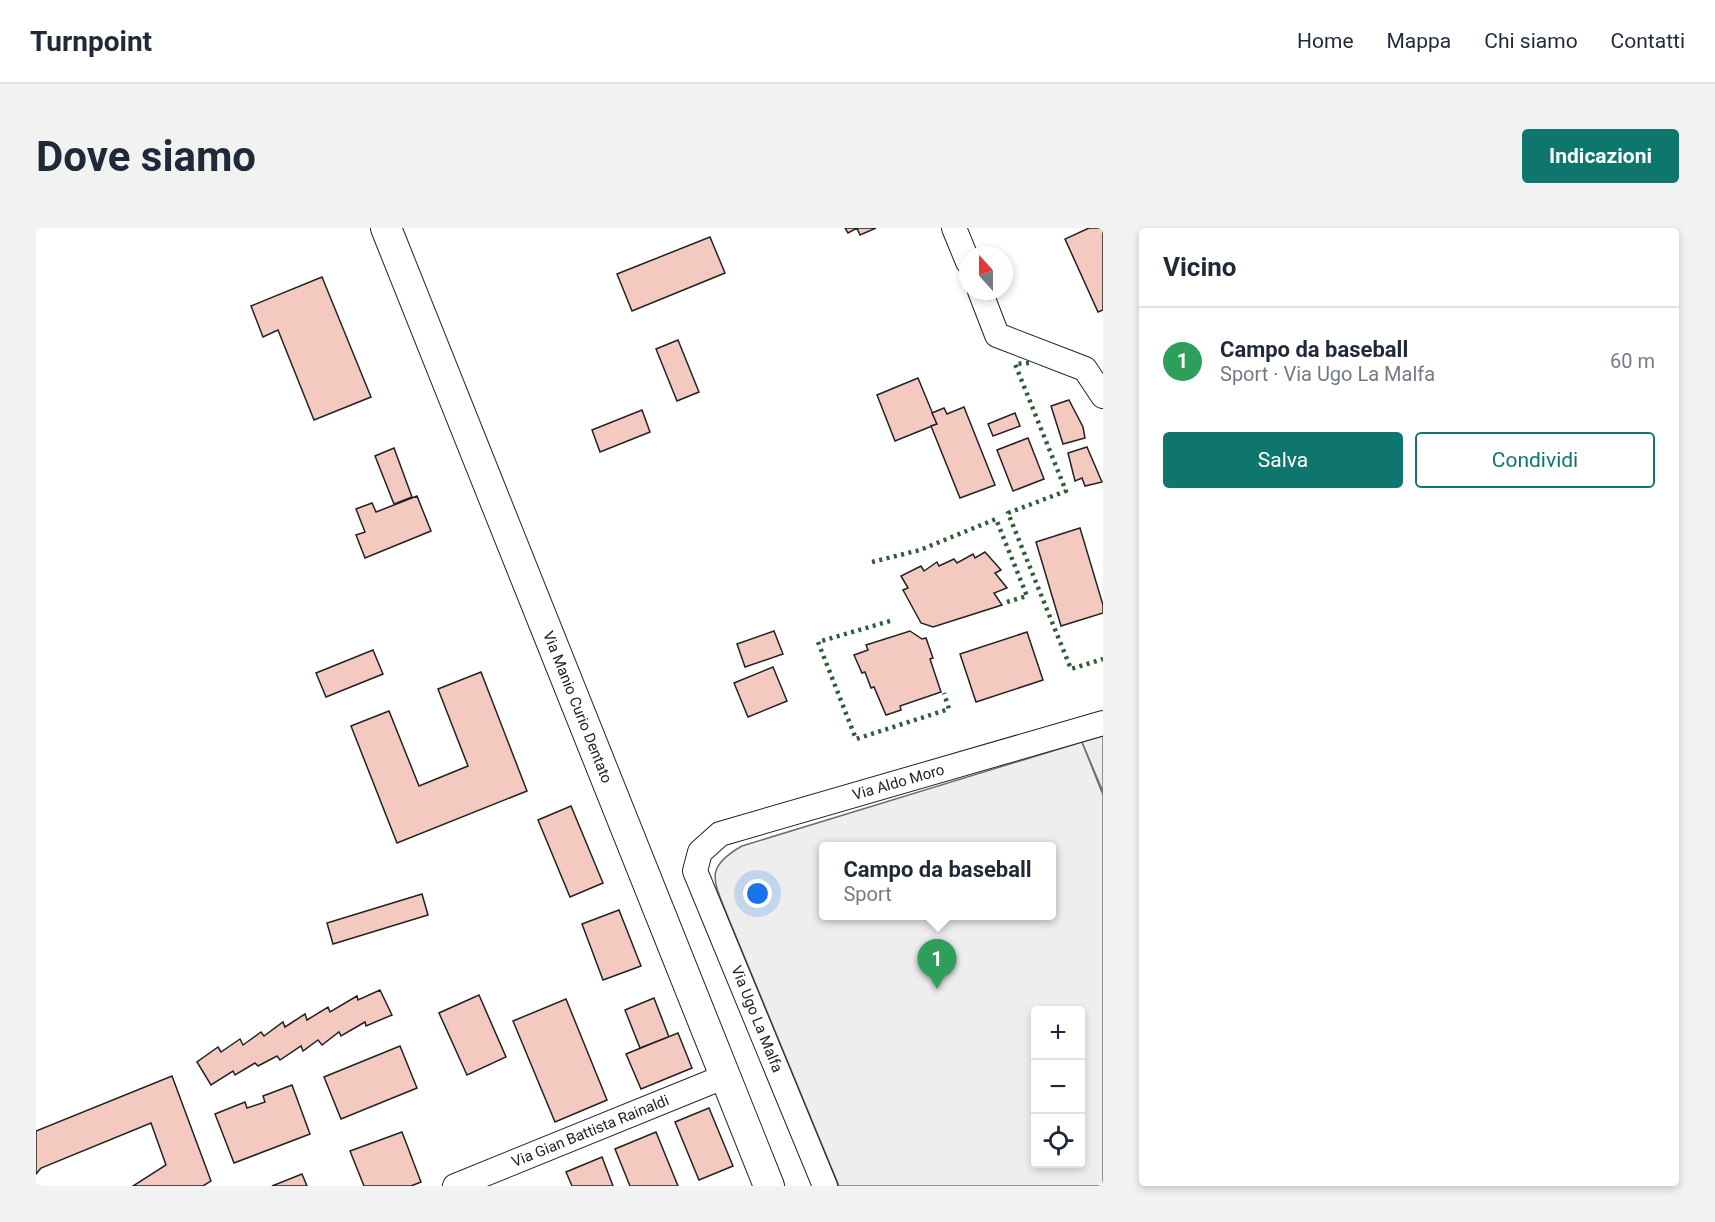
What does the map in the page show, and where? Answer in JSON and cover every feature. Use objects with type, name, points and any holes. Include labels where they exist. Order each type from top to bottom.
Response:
[{"type":"main road","name":"Via Manio Curio Dentato","points":[[386,228],[770,1186]]},
{"type":"street","points":[[954,228],[961,246]]},
{"type":"street","points":[[983,300],[997,335],[1085,369],[1103,396]]},
{"type":"street","name":"Via Aldo Moro","points":[[700,852],[720,834],[1103,723]]},
{"type":"street","name":"Via Ugo La Malfa","points":[[700,852],[696,871],[825,1186]]},
{"type":"street","name":"Via Gian Battista Rainaldi","points":[[471,1183],[726,1076]]},
{"type":"shaded area","points":[[1103,736],[1103,792],[1082,742]]},
{"type":"shaded area","points":[[1082,742],[1103,795],[1103,1186],[839,1186],[719,894],[715,876],[721,861],[742,846]]},
{"type":"building","points":[[845,228],[857,228],[848,233]]},
{"type":"building","points":[[857,228],[876,228],[860,235]]},
{"type":"building","points":[[1089,228],[1103,228],[1103,310],[1098,312],[1065,239]]},
{"type":"building","points":[[710,237],[725,273],[632,311],[617,274]]},
{"type":"building","points":[[322,277],[371,397],[314,420],[278,330],[263,337],[251,306]]},
{"type":"building","points":[[678,340],[699,392],[677,401],[656,349]]},
{"type":"building","points":[[918,378],[937,424],[895,441],[877,395]]},
{"type":"building","points":[[1069,400],[1083,427],[1085,438],[1063,444],[1051,406]]},
{"type":"building","points":[[964,407],[995,485],[960,498],[931,426],[937,424],[932,413],[944,408],[947,414]]},
{"type":"building","points":[[642,410],[650,432],[600,452],[592,430]]},
{"type":"building","points":[[1015,413],[1020,426],[993,436],[988,424]]},
{"type":"building","points":[[1028,438],[1044,479],[1013,491],[997,450]]},
{"type":"building","points":[[1087,447],[1102,482],[1085,486],[1082,478],[1075,481],[1068,453]]},
{"type":"building","points":[[394,448],[412,497],[394,504],[375,456]]},
{"type":"building","points":[[417,496],[431,531],[365,558],[356,535],[365,532],[356,509],[372,503],[376,512]]},
{"type":"building","points":[[1080,528],[1103,605],[1103,613],[1061,626],[1036,542]]},
{"type":"building","points":[[985,552],[1001,570],[995,573],[1007,588],[994,593],[1002,605],[933,627],[921,623],[903,590],[908,588],[901,576],[921,566],[924,571],[937,562],[939,566],[954,559],[957,563],[973,554],[975,558]]},
{"type":"building","points":[[774,631],[783,654],[745,667],[737,644]]},
{"type":"building","points":[[910,631],[922,639],[926,638],[941,692],[900,706],[901,710],[886,715],[874,687],[871,688],[865,672],[862,673],[854,655],[868,650],[866,645]]},
{"type":"building","points":[[1027,632],[1043,680],[976,702],[960,654]]},
{"type":"building","points":[[373,650],[383,674],[326,697],[316,673]]},
{"type":"building","points":[[773,667],[787,701],[748,717],[734,683]]},
{"type":"building","points":[[481,672],[527,791],[397,843],[351,726],[389,711],[419,786],[468,766],[438,689]]},
{"type":"building","points":[[571,806],[603,883],[570,897],[538,820]]},
{"type":"building","points":[[422,894],[428,915],[333,944],[327,923]]},
{"type":"building","points":[[619,910],[641,966],[603,980],[582,924]]},
{"type":"building","points":[[380,990],[392,1015],[366,1026],[365,1022],[341,1036],[339,1032],[322,1045],[318,1040],[303,1051],[301,1046],[280,1060],[277,1056],[258,1066],[255,1063],[235,1075],[233,1071],[211,1085],[197,1062],[218,1047],[221,1052],[240,1039],[243,1045],[261,1032],[264,1036],[283,1022],[285,1027],[305,1014],[307,1020],[328,1007],[330,1012],[357,996],[358,1000]]},
{"type":"building","points":[[479,995],[506,1057],[467,1075],[439,1013]]},
{"type":"building","points":[[654,998],[669,1037],[640,1048],[625,1010]]},
{"type":"building","points":[[566,999],[607,1100],[555,1122],[513,1021]]},
{"type":"building","points":[[678,1033],[692,1068],[641,1089],[626,1054]]},
{"type":"building","points":[[400,1046],[417,1088],[341,1119],[324,1077]]},
{"type":"building","points":[[172,1076],[211,1181],[203,1186],[133,1186],[166,1165],[151,1123],[41,1168],[36,1174],[36,1131]]},
{"type":"building","points":[[292,1085],[310,1134],[234,1163],[215,1114],[245,1102],[247,1108],[265,1102],[263,1096]]},
{"type":"building","points":[[709,1108],[733,1166],[699,1180],[675,1122]]},
{"type":"building","points":[[402,1132],[421,1182],[411,1186],[364,1186],[350,1151]]},
{"type":"building","points":[[656,1132],[678,1186],[630,1186],[615,1149]]},
{"type":"building","points":[[602,1157],[613,1186],[572,1186],[566,1172]]},
{"type":"building","points":[[302,1174],[307,1186],[272,1186]]},
{"type":"hedge","points":[[1029,363],[1015,364],[1066,491],[1008,513],[1071,669],[1103,659]]},
{"type":"hedge","points":[[872,562],[920,550],[996,519],[1027,596],[1007,602]]},
{"type":"hedge","points":[[890,621],[818,642],[856,739],[949,709],[944,693]]},
{"type":"place","name":"Campo da baseball","points":[[937,989]]}]
